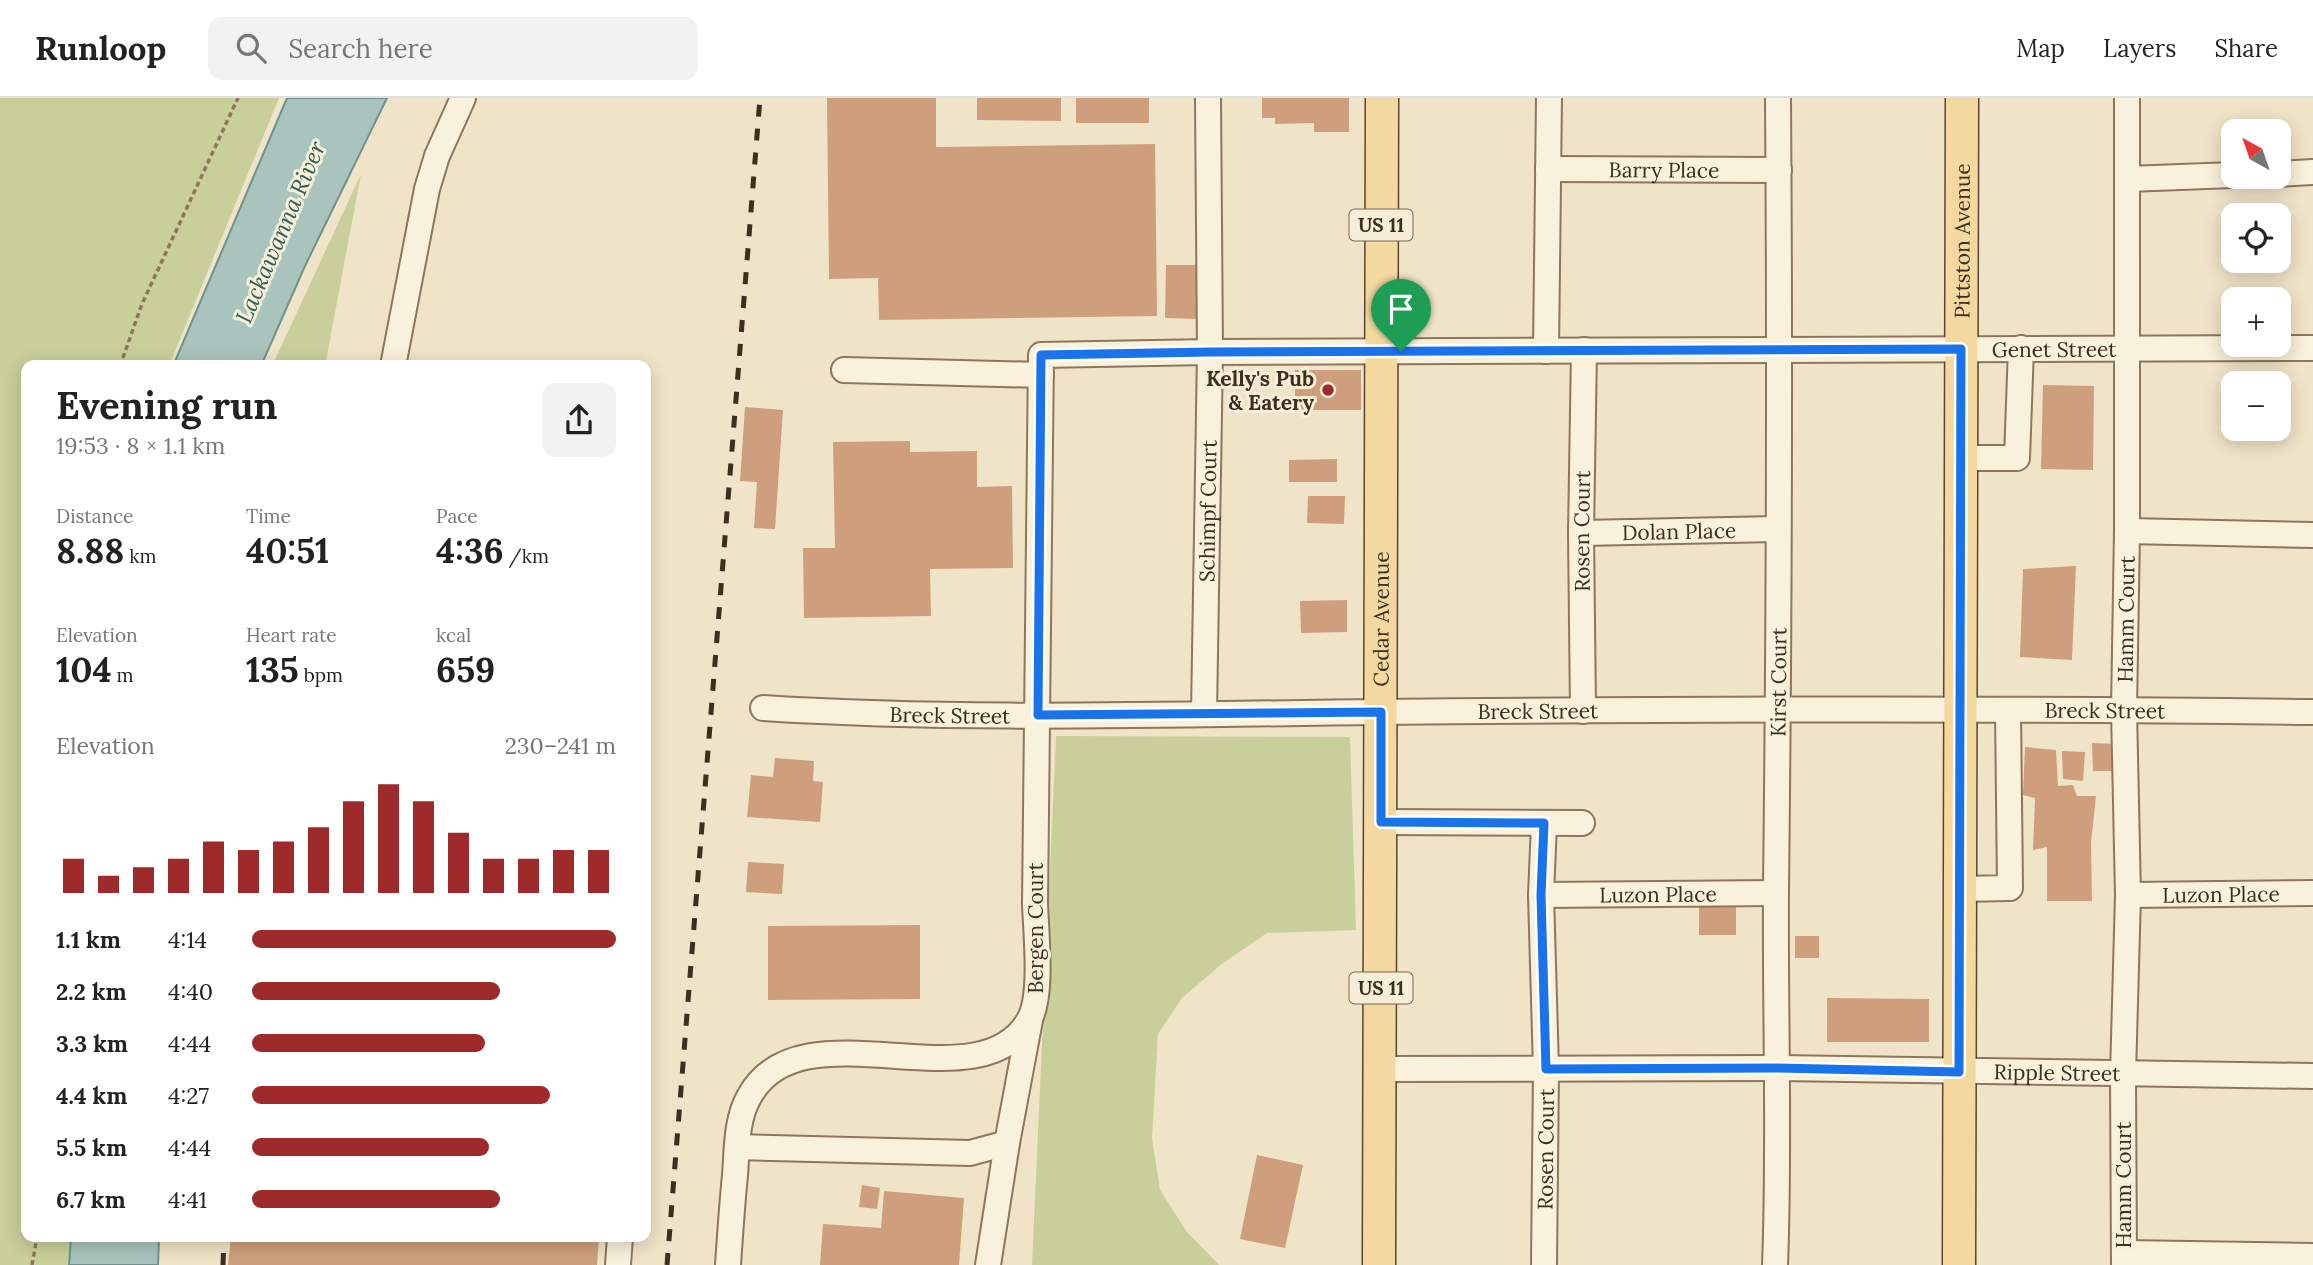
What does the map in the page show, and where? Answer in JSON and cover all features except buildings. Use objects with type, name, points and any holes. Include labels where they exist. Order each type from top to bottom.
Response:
[{"type":"main road","name":"Cedar Avenue","points":[[1379,1265],[1382,98]]},
{"type":"main road","name":"Pittston Avenue","points":[[1959,1265],[1962,98]]},
{"type":"street","points":[[394,360],[427,189],[463,98]]},
{"type":"street","name":"Schimpf Court","points":[[1204,713],[1210,352],[1208,98]]},
{"type":"street","points":[[1546,351],[1549,98]]},
{"type":"street","name":"Kirst Court","points":[[1775,1265],[1779,98]]},
{"type":"street","name":"Hamm Court","points":[[2124,1259],[2123,1074],[2128,895],[2124,710],[2127,531],[2127,98]]},
{"type":"street","name":"Barry Place","points":[[1548,169],[1779,170]]},
{"type":"street","points":[[2291,173],[2313,172]]},
{"type":"street","points":[[2128,179],[2221,175]]},
{"type":"street","points":[[1960,458],[2017,458],[2021,348]]},
{"type":"street","name":"Genet Street","points":[[844,370],[1041,365],[1210,352],[2313,348]]},
{"type":"street","name":"Rosen Court","points":[[1583,711],[1581,533],[1584,351]]},
{"type":"street","name":"Bergen Court","points":[[727,1265],[737,1147],[743,1110],[756,1085],[783,1062],[797,1057],[819,1055],[981,1055],[1004,1045],[1030,1020],[1037,983],[1035,904],[1041,365]]},
{"type":"street","name":"Dolan Place","points":[[1581,533],[1777,529]]},
{"type":"street","points":[[2127,531],[2313,535]]},
{"type":"street","name":"Breck Street","points":[[764,708],[859,714],[1038,715],[1960,709],[2313,712]]},
{"type":"street","points":[[1960,889],[2010,888],[2008,710]]},
{"type":"street","points":[[1381,822],[1582,823]]},
{"type":"street","name":"Rosen Court","points":[[1544,823],[1541,895],[1546,1069],[1544,1265]]},
{"type":"street","name":"Luzon Place","points":[[1541,895],[1776,893]]},
{"type":"street","name":"Luzon Place","points":[[2128,895],[2313,893]]},
{"type":"street","points":[[988,1265],[1030,1020]]},
{"type":"street","name":"Ripple Street","points":[[1380,1069],[1777,1068],[2313,1076]]},
{"type":"street","points":[[737,1147],[970,1153],[1007,1143]]},
{"type":"street","points":[[618,1265],[620,1242]]},
{"type":"street","points":[[2124,1259],[2313,1256]]},
{"type":"path","points":[[122,360],[142,304],[237,98]]},
{"type":"path","points":[[32,1265],[36,1242]]},
{"type":"green space","points":[[0,98],[279,98],[171,360],[21,360],[21,1242],[70,1242],[68,1265],[0,1265]]},
{"type":"green space","points":[[361,174],[326,360],[275,360]]},
{"type":"green space","points":[[1056,736],[1350,737],[1356,930],[1267,933],[1223,963],[1182,998],[1158,1034],[1152,1138],[1160,1190],[1187,1232],[1219,1265],[1032,1265]]},
{"type":"water","name":"Lackawanna River","points":[[287,98],[387,98],[305,266],[264,360],[176,360]]},
{"type":"water","points":[[71,1242],[159,1242],[158,1265],[69,1265]]},
{"type":"railway","points":[[667,1265],[760,98]]},
{"type":"railway","points":[[223,1265],[224,1242]]},
{"type":"place","name":"Kelly's Pub & Eatery","points":[[1328,390]]},
{"type":"route","points":[[1961,349],[1959,1072],[1777,1068],[1546,1069],[1541,895],[1544,823],[1381,822],[1381,712],[1038,715],[1041,355],[1401,351],[1961,349]]}]
